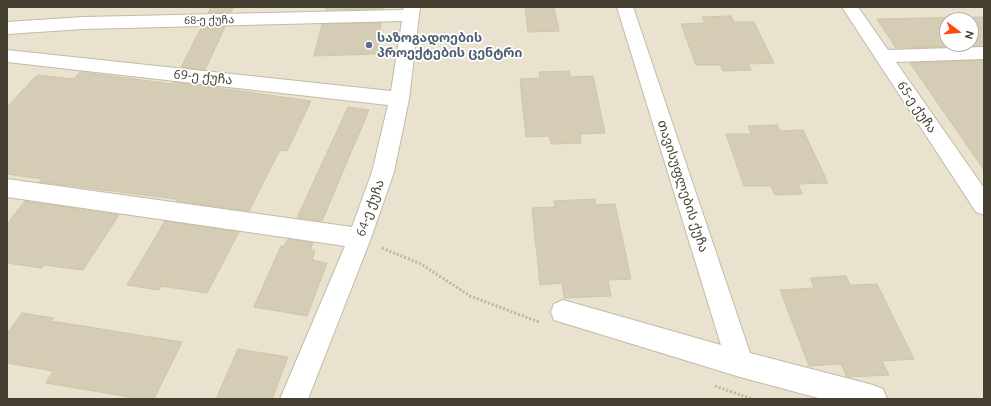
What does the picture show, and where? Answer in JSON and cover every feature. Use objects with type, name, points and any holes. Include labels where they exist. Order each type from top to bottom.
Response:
[{"type":"street","name":"თავისუფლების ქუჩა","points":[[626,7],[740,364]]},
{"type":"street","name":"65-ე ქუჩა","points":[[850,7],[983,203]]},
{"type":"street","name":"68-ე ქუჩა","points":[[7,28],[84,23],[411,11]]},
{"type":"street","name":"64-ე ქუჩა","points":[[294,399],[360,238],[383,172],[399,98],[411,11]]},
{"type":"street","points":[[883,56],[984,53]]},
{"type":"street","name":"69-ე ქუჩა","points":[[7,56],[399,98]]},
{"type":"street","points":[[7,188],[360,238]]},
{"type":"street","points":[[563,312],[740,364],[873,399]]},
{"type":"shaded area","points":[[7,7],[984,7],[984,399],[7,399]]},
{"type":"building","points":[[211,7],[234,7],[231,12],[208,13]]},
{"type":"building","points":[[327,7],[383,7],[383,9],[326,10]]},
{"type":"building","points":[[525,7],[554,7],[559,31],[528,32]]},
{"type":"building","points":[[731,16],[734,22],[754,22],[774,63],[748,64],[751,70],[723,71],[720,65],[696,65],[681,24],[705,23],[702,17]]},
{"type":"building","points":[[979,17],[984,17],[984,46],[979,46]]},
{"type":"building","points":[[939,18],[939,47],[896,48],[877,19]]},
{"type":"building","points":[[381,23],[377,54],[314,56],[322,24]]},
{"type":"building","points":[[225,27],[205,70],[181,67],[201,28]]},
{"type":"building","points":[[984,60],[984,170],[910,63]]},
{"type":"building","points":[[569,71],[570,77],[593,76],[605,133],[580,134],[581,143],[551,144],[549,136],[526,137],[520,79],[540,78],[539,72]]},
{"type":"building","points":[[80,72],[173,84],[174,82],[198,85],[311,101],[287,151],[280,150],[249,211],[177,201],[176,199],[39,182],[42,179],[7,174],[7,107],[37,75],[74,79]]},
{"type":"building","points":[[348,107],[369,110],[322,221],[297,218]]},
{"type":"building","points":[[777,125],[780,131],[803,130],[828,183],[798,184],[802,194],[775,195],[771,186],[744,186],[726,134],[751,134],[748,126]]},
{"type":"building","points":[[595,199],[595,205],[615,204],[631,279],[608,280],[611,296],[564,298],[562,283],[540,285],[532,208],[555,207],[554,201]]},
{"type":"building","points":[[25,201],[119,215],[83,270],[44,265],[42,268],[7,263],[7,224]]},
{"type":"building","points":[[165,221],[239,232],[207,293],[161,286],[159,290],[127,285]]},
{"type":"building","points":[[288,239],[313,243],[310,250],[315,251],[312,260],[327,263],[307,316],[254,307],[281,246],[284,246]]},
{"type":"building","points":[[846,276],[850,285],[877,284],[914,359],[882,361],[889,375],[847,377],[841,364],[809,366],[780,290],[814,288],[810,278]]},
{"type":"building","points":[[22,313],[54,318],[51,321],[182,342],[154,399],[141,399],[46,383],[53,371],[7,363],[7,334]]},
{"type":"building","points":[[238,349],[288,357],[272,399],[216,399]]},
{"type":"place","name":"საზოგადოების პროექტების ცენტრი","points":[[369,45]]}]
